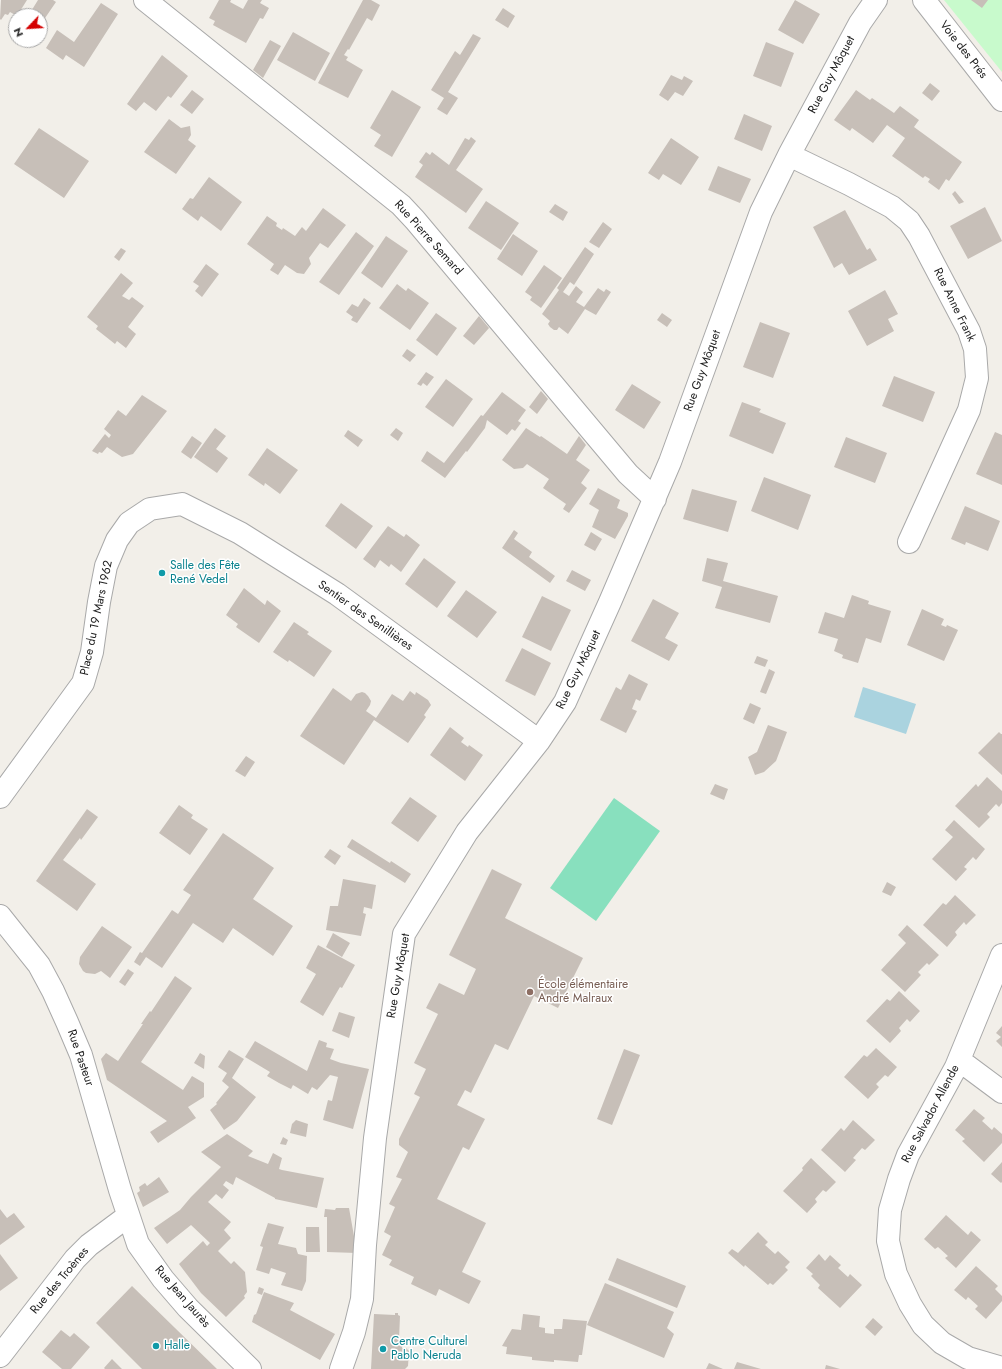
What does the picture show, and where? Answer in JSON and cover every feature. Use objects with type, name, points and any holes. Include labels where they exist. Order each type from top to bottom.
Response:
[{"type":"street","name":"Rue Pierre Semard","points":[[145,0],[401,205],[451,262],[628,474],[655,498]]},
{"type":"street","name":"Rue Guy Môquet","points":[[341,1369],[354,1332],[362,1299],[365,1245],[375,1138],[404,934],[467,832],[539,741],[565,702],[670,462],[761,212],[789,155],[860,23],[876,0]]},
{"type":"street","name":"Voie des Prés","points":[[924,0],[1002,100]]},
{"type":"street","name":"Rue Anne Frank","points":[[789,155],[892,207],[909,221],[919,236],[969,331],[975,349],[977,378],[969,410],[909,542]]},
{"type":"street","name":"Sentier des Senillières","points":[[182,504],[240,533],[337,594],[539,741]]},
{"type":"street","name":"Place du 19 Mars 1962","points":[[0,797],[83,683],[92,652],[106,566],[117,540],[129,523],[150,509],[182,504]]},
{"type":"street","name":"Rue Pasteur","points":[[0,916],[39,965],[53,990],[67,1022],[81,1056],[128,1216]]},
{"type":"street","name":"Rue Salvador Allende","points":[[1002,955],[959,1060],[908,1155],[890,1210],[888,1241],[896,1274],[910,1304],[923,1325],[942,1343],[968,1358],[1002,1368]]},
{"type":"street","points":[[959,1060],[1002,1092]]},
{"type":"street","name":"Rue des Troènes","points":[[0,1356],[75,1259],[89,1245],[128,1216]]},
{"type":"street","name":"Rue Jean Jaurès","points":[[128,1216],[138,1244],[163,1279],[188,1308],[250,1369]]},
{"type":"green space","points":[[944,0],[1002,0],[1002,72]]},
{"type":"green space","points":[[614,798],[660,831],[596,921],[550,888]]},
{"type":"water","points":[[863,687],[916,704],[906,734],[854,717]]},
{"type":"building","points":[[1,0],[27,0],[22,8],[8,8],[8,15],[5,14],[1,20]]},
{"type":"building","points":[[38,0],[53,0],[56,2],[48,14],[48,8],[33,8]]},
{"type":"building","points":[[219,0],[231,0],[230,2],[243,9],[248,0],[262,0],[260,3],[269,8],[263,19],[260,18],[246,43],[213,25],[215,21],[209,18]]},
{"type":"building","points":[[363,0],[371,0],[380,5],[372,21],[367,18],[349,50],[348,49],[344,55],[348,57],[346,60],[363,70],[348,98],[318,83]]},
{"type":"building","points":[[795,0],[820,14],[803,44],[778,30]]},
{"type":"building","points":[[971,0],[988,0],[982,8]]},
{"type":"building","points":[[101,3],[118,14],[84,67],[66,55],[63,60],[46,48],[48,48],[48,45],[57,30],[74,42]]},
{"type":"building","points":[[503,8],[515,16],[508,28],[495,20]]},
{"type":"building","points":[[293,32],[330,53],[315,81],[277,60]]},
{"type":"building","points":[[473,34],[481,38],[448,92],[458,98],[447,115],[437,109],[444,98],[431,90],[455,51],[460,55]]},
{"type":"building","points":[[270,40],[281,46],[263,78],[253,70]]},
{"type":"building","points":[[766,42],[794,53],[781,87],[753,76]]},
{"type":"building","points":[[162,55],[188,76],[171,98],[168,96],[156,111],[144,102],[136,111],[127,104]]},
{"type":"building","points":[[671,75],[682,80],[684,76],[693,81],[683,96],[675,92],[668,101],[659,95]]},
{"type":"building","points":[[930,83],[940,91],[932,101],[922,93]]},
{"type":"building","points":[[192,90],[204,99],[192,114],[180,105]]},
{"type":"building","points":[[392,90],[421,107],[392,157],[374,146],[381,135],[370,128]]},
{"type":"building","points":[[856,90],[870,100],[872,98],[894,113],[900,106],[919,120],[914,127],[962,162],[949,181],[946,179],[939,190],[928,182],[930,179],[925,176],[923,178],[892,156],[905,138],[887,125],[873,143],[852,128],[850,131],[834,120]]},
{"type":"building","points":[[744,114],[772,126],[762,151],[734,139]]},
{"type":"building","points":[[169,119],[181,128],[190,126],[191,135],[188,140],[196,146],[176,174],[144,152]]},
{"type":"building","points":[[39,128],[89,161],[64,198],[14,164]]},
{"type":"building","points":[[471,137],[476,141],[456,170],[483,189],[466,213],[415,177],[423,165],[419,162],[426,152],[430,155],[432,152],[449,165],[465,138],[469,140]]},
{"type":"building","points":[[671,138],[699,157],[681,185],[663,174],[659,180],[648,173]]},
{"type":"building","points":[[718,166],[751,179],[740,203],[708,190]]},
{"type":"building","points":[[209,177],[242,202],[221,231],[201,216],[198,221],[182,209],[190,198],[193,199]]},
{"type":"building","points":[[955,191],[964,202],[959,204],[952,194]]},
{"type":"building","points":[[486,201],[519,223],[501,250],[468,228]]},
{"type":"building","points":[[555,204],[568,212],[563,221],[549,212]]},
{"type":"building","points":[[985,207],[1002,241],[968,259],[950,226]]},
{"type":"building","points":[[323,208],[346,225],[328,248],[320,243],[309,258],[311,264],[304,274],[297,273],[285,265],[278,275],[270,270],[274,264],[247,244],[267,216],[277,223],[276,226],[282,230],[283,228],[295,236],[302,227],[306,231]]},
{"type":"building","points":[[845,210],[867,250],[870,248],[877,260],[849,275],[842,263],[834,268],[813,227]]},
{"type":"building","points":[[603,222],[612,229],[599,248],[589,242]]},
{"type":"building","points":[[356,232],[374,246],[339,295],[319,282]]},
{"type":"building","points":[[513,234],[538,251],[522,276],[497,259]]},
{"type":"building","points":[[386,236],[408,251],[382,288],[361,273]]},
{"type":"building","points":[[585,247],[594,254],[574,285],[570,282],[563,292],[569,296],[576,286],[583,292],[576,302],[584,307],[598,288],[604,292],[606,289],[611,292],[596,315],[585,309],[568,334],[559,327],[557,330],[554,330],[550,327],[548,324],[550,321],[542,314],[559,290],[557,288]]},
{"type":"building","points":[[121,248],[126,251],[119,261],[114,257]]},
{"type":"building","points":[[206,264],[219,274],[202,297],[195,291],[199,286],[193,282]]},
{"type":"building","points":[[544,265],[562,278],[541,308],[530,300],[532,297],[525,292]]},
{"type":"building","points":[[121,273],[133,283],[122,296],[129,300],[132,297],[144,306],[128,327],[136,334],[126,348],[117,341],[115,344],[96,329],[98,326],[87,317]]},
{"type":"building","points":[[397,284],[406,291],[408,288],[429,303],[410,330],[379,308]]},
{"type":"building","points":[[885,290],[898,314],[888,319],[894,331],[867,346],[848,311]]},
{"type":"building","points":[[364,298],[371,303],[357,323],[351,320],[353,317],[346,312],[352,304],[358,307]]},
{"type":"building","points":[[436,313],[457,328],[437,356],[416,340]]},
{"type":"building","points":[[662,313],[672,320],[667,327],[657,320]]},
{"type":"building","points":[[479,316],[489,328],[474,345],[463,336]]},
{"type":"building","points":[[760,322],[790,333],[773,378],[743,367]]},
{"type":"building","points":[[407,349],[416,355],[410,362],[402,356]]},
{"type":"building","points":[[426,372],[434,377],[427,386],[423,383],[421,386],[417,384]]},
{"type":"building","points":[[894,376],[935,392],[923,422],[882,406]]},
{"type":"building","points":[[446,379],[473,399],[453,427],[425,407]]},
{"type":"building","points":[[632,384],[661,402],[644,429],[615,410]]},
{"type":"building","points":[[541,391],[548,399],[537,414],[529,407]]},
{"type":"building","points":[[502,392],[526,410],[518,421],[521,423],[515,431],[512,429],[507,435],[487,420],[485,428],[445,478],[421,461],[427,451],[444,463],[481,415],[483,416]]},
{"type":"building","points":[[142,395],[167,411],[133,454],[122,457],[107,447],[102,453],[99,452],[98,454],[92,451],[105,434],[109,438],[111,435],[104,429],[118,410],[126,416]]},
{"type":"building","points":[[742,402],[761,409],[759,412],[786,423],[773,454],[729,436]]},
{"type":"building","points":[[215,428],[226,436],[216,449],[228,458],[217,473],[194,457]]},
{"type":"building","points":[[396,428],[403,433],[398,441],[390,435]]},
{"type":"building","points":[[526,428],[540,437],[541,436],[567,454],[579,436],[586,445],[576,460],[590,470],[581,483],[587,488],[569,513],[563,509],[566,504],[543,488],[549,479],[527,464],[523,468],[514,469],[502,460]]},
{"type":"building","points":[[348,430],[363,440],[358,447],[344,436]]},
{"type":"building","points":[[995,432],[1002,435],[1002,485],[976,474]]},
{"type":"building","points":[[192,436],[202,443],[191,459],[181,452]]},
{"type":"building","points":[[846,437],[887,453],[875,483],[834,467]]},
{"type":"building","points":[[267,448],[298,470],[280,494],[265,483],[264,486],[248,475]]},
{"type":"building","points":[[764,477],[811,495],[798,530],[751,511]]},
{"type":"building","points":[[598,488],[620,500],[617,508],[628,513],[628,516],[615,539],[592,527],[599,510],[589,504]]},
{"type":"building","points":[[692,489],[737,501],[728,532],[683,519]]},
{"type":"building","points":[[341,503],[373,526],[356,549],[325,526]]},
{"type":"building","points":[[965,506],[1000,521],[988,551],[966,542],[965,545],[951,539]]},
{"type":"building","points":[[388,526],[404,537],[406,534],[420,545],[401,572],[391,564],[389,567],[380,560],[375,568],[363,559]]},
{"type":"building","points":[[514,530],[518,533],[514,539],[532,552],[529,557],[555,576],[550,583],[502,548]]},
{"type":"building","points":[[591,532],[602,539],[595,551],[584,545]]},
{"type":"building","points":[[424,558],[456,582],[437,608],[405,584]]},
{"type":"building","points":[[707,558],[728,563],[723,581],[778,596],[770,623],[715,608],[722,587],[702,581]]},
{"type":"building","points":[[572,570],[591,580],[585,591],[566,581]]},
{"type":"building","points":[[244,588],[265,605],[267,600],[281,611],[259,643],[236,627],[238,624],[226,615]]},
{"type":"building","points":[[466,590],[497,612],[477,638],[447,616]]},
{"type":"building","points":[[852,595],[869,601],[868,604],[891,611],[881,643],[866,638],[858,663],[842,658],[843,655],[834,651],[838,639],[818,633],[825,612],[844,618]]},
{"type":"building","points":[[542,596],[571,610],[551,651],[522,637]]},
{"type":"building","points":[[653,599],[679,613],[665,638],[678,645],[669,661],[631,641]]},
{"type":"building","points":[[922,609],[944,619],[941,625],[946,627],[947,625],[958,630],[944,661],[907,645]]},
{"type":"building","points":[[294,622],[309,632],[307,634],[332,651],[314,677],[289,660],[288,662],[273,652]]},
{"type":"building","points":[[522,648],[551,663],[535,696],[505,681]]},
{"type":"building","points":[[757,656],[768,660],[765,667],[754,663]]},
{"type":"building","points":[[769,669],[775,672],[766,694],[760,692]]},
{"type":"building","points":[[629,674],[648,684],[640,701],[636,699],[632,709],[637,711],[626,733],[600,720],[616,687],[621,690]]},
{"type":"building","points":[[333,688],[351,701],[356,694],[362,692],[365,693],[371,701],[366,711],[376,718],[392,694],[403,701],[410,691],[415,695],[416,692],[428,700],[431,705],[424,715],[426,717],[408,743],[374,720],[344,765],[300,736]]},
{"type":"building","points":[[750,703],[761,708],[754,724],[743,719]]},
{"type":"building","points":[[768,725],[787,732],[776,761],[764,772],[755,775],[748,757],[757,752]]},
{"type":"building","points":[[450,727],[464,738],[461,742],[468,747],[469,745],[483,755],[465,781],[430,755]]},
{"type":"building","points":[[999,732],[1002,734],[1002,775],[978,753]]},
{"type":"building","points":[[246,756],[255,762],[245,777],[235,771]]},
{"type":"building","points":[[987,777],[1002,791],[1002,803],[999,807],[996,804],[987,814],[990,817],[979,828],[955,806],[976,784],[978,787]]},
{"type":"building","points":[[715,784],[728,789],[724,800],[710,794]]},
{"type":"building","points":[[410,797],[437,816],[418,842],[391,823]]},
{"type":"building","points":[[179,805],[193,815],[191,818],[208,829],[190,855],[159,833]]},
{"type":"building","points":[[87,809],[98,817],[81,840],[80,838],[63,860],[96,884],[77,911],[36,881]]},
{"type":"building","points":[[954,820],[985,849],[976,860],[973,857],[964,867],[967,869],[956,881],[932,859],[953,837],[945,830]]},
{"type":"building","points":[[223,833],[274,868],[253,899],[293,926],[273,956],[233,928],[223,943],[193,923],[162,968],[146,957],[140,966],[134,962],[140,952],[142,953],[172,910],[178,914],[191,895],[183,890]]},
{"type":"building","points":[[352,839],[390,863],[391,861],[411,874],[405,883],[347,847]]},
{"type":"building","points":[[330,849],[341,856],[335,865],[324,857]]},
{"type":"building","points":[[492,869],[522,884],[505,918],[583,958],[558,1008],[534,996],[508,1050],[495,1044],[471,1093],[465,1090],[457,1105],[485,1119],[469,1150],[463,1147],[437,1199],[486,1223],[462,1272],[481,1281],[469,1304],[439,1289],[436,1296],[411,1284],[414,1277],[389,1265],[392,1260],[382,1255],[391,1236],[384,1232],[395,1207],[389,1204],[402,1179],[396,1177],[408,1152],[399,1145],[399,1139],[420,1097],[414,1094],[426,1069],[414,1063],[438,1014],[426,1008],[439,983],[464,995],[476,969],[449,955]]},
{"type":"building","points":[[343,879],[376,885],[372,909],[364,907],[363,913],[366,914],[361,936],[326,930],[330,906],[338,906]]},
{"type":"building","points":[[887,882],[896,887],[891,896],[882,892]]},
{"type":"building","points":[[955,895],[976,915],[966,925],[964,922],[955,932],[957,935],[947,947],[923,925],[943,903],[946,905]]},
{"type":"building","points":[[907,925],[939,955],[929,965],[927,963],[918,972],[921,975],[905,992],[881,970],[906,943],[898,935]]},
{"type":"building","points":[[102,926],[132,947],[110,978],[101,971],[95,974],[86,973],[79,964],[80,957]]},
{"type":"building","points":[[333,933],[350,943],[342,957],[326,947]]},
{"type":"building","points":[[318,945],[355,965],[342,988],[340,987],[323,1016],[300,1002],[316,974],[306,968]]},
{"type":"building","points":[[128,969],[134,973],[125,986],[119,982]]},
{"type":"building","points":[[175,976],[192,988],[141,1062],[183,1090],[192,1076],[204,1083],[204,1097],[188,1107],[196,1118],[158,1143],[150,1132],[167,1121],[107,1080],[101,1059],[106,1053],[118,1061],[143,1024],[141,1024],[150,1011],[151,1012]]},
{"type":"building","points":[[899,991],[920,1011],[910,1022],[907,1019],[899,1028],[901,1031],[890,1043],[866,1021],[887,999],[890,1001]]},
{"type":"building","points":[[339,1012],[355,1017],[349,1038],[332,1031]]},
{"type":"building","points":[[1002,1026],[1002,1047],[996,1041],[1001,1037],[996,1033]]},
{"type":"building","points":[[319,1040],[327,1043],[326,1047],[334,1049],[330,1059],[369,1069],[353,1129],[323,1120],[328,1100],[332,1101],[338,1077],[330,1075],[317,1090],[312,1087],[308,1094],[293,1085],[291,1089],[267,1076],[270,1072],[245,1057],[255,1041],[307,1071]]},
{"type":"building","points":[[876,1048],[897,1067],[888,1077],[885,1075],[876,1084],[879,1087],[868,1099],[844,1077],[864,1055],[867,1057]]},
{"type":"building","points":[[624,1049],[640,1055],[612,1125],[597,1119]]},
{"type":"building","points":[[229,1050],[244,1059],[232,1078],[256,1097],[237,1121],[224,1130],[210,1110],[217,1104],[216,1103],[229,1087],[222,1081],[227,1073],[218,1067]]},
{"type":"building","points":[[200,1053],[205,1056],[204,1069],[194,1063]]},
{"type":"building","points":[[974,1109],[985,1118],[982,1121],[992,1130],[994,1127],[1002,1134],[1002,1143],[984,1162],[962,1141],[965,1139],[955,1130]]},
{"type":"building","points":[[296,1120],[308,1124],[306,1137],[290,1133],[292,1124]]},
{"type":"building","points":[[853,1120],[875,1140],[865,1150],[862,1148],[853,1158],[856,1160],[845,1172],[821,1150],[841,1128],[844,1131]]},
{"type":"building","points":[[227,1134],[253,1151],[248,1156],[268,1164],[273,1153],[282,1158],[279,1169],[324,1178],[317,1208],[275,1199],[236,1177],[233,1185],[226,1181],[223,1185],[229,1190],[222,1199],[216,1194],[208,1202],[231,1222],[224,1230],[231,1238],[218,1251],[231,1264],[234,1261],[245,1272],[247,1292],[244,1296],[245,1298],[226,1317],[201,1293],[179,1264],[203,1241],[207,1246],[210,1243],[191,1225],[167,1244],[154,1228],[180,1210],[221,1167],[201,1152]]},
{"type":"building","points":[[283,1137],[288,1140],[286,1145],[280,1144]]},
{"type":"building","points":[[811,1158],[836,1182],[826,1192],[823,1190],[815,1199],[817,1202],[807,1213],[783,1191],[803,1170],[802,1168]]},
{"type":"building","points":[[1002,1162],[1002,1182],[1001,1183],[991,1174]]},
{"type":"building","points":[[159,1177],[169,1192],[143,1207],[137,1193],[140,1191],[139,1187],[145,1183],[147,1186]]},
{"type":"building","points":[[336,1208],[349,1208],[357,1253],[327,1252],[327,1217],[324,1217],[325,1209],[335,1210]]},
{"type":"building","points":[[0,1209],[7,1218],[14,1213],[25,1227],[0,1245]]},
{"type":"building","points":[[946,1215],[968,1235],[971,1231],[981,1240],[956,1268],[945,1258],[948,1256],[938,1247],[935,1249],[924,1239]]},
{"type":"building","points":[[268,1223],[284,1227],[278,1244],[296,1248],[298,1254],[307,1256],[306,1281],[302,1291],[281,1285],[286,1273],[271,1268],[269,1274],[256,1270],[263,1247],[260,1246]]},
{"type":"building","points":[[306,1227],[319,1227],[320,1252],[306,1252]]},
{"type":"building","points":[[758,1232],[768,1242],[765,1245],[775,1254],[778,1251],[790,1262],[785,1267],[788,1270],[773,1285],[770,1283],[768,1285],[745,1265],[744,1267],[728,1253],[732,1249],[738,1253]]},
{"type":"building","points":[[0,1254],[18,1278],[0,1291]]},
{"type":"building","points":[[819,1254],[825,1261],[830,1255],[841,1265],[838,1268],[848,1277],[850,1274],[862,1285],[840,1308],[818,1288],[820,1285],[811,1276],[813,1274],[806,1268]]},
{"type":"building","points":[[617,1258],[686,1286],[677,1308],[608,1280]]},
{"type":"building","points":[[976,1266],[998,1286],[995,1289],[1002,1296],[1002,1301],[986,1319],[975,1309],[978,1306],[968,1297],[966,1300],[954,1290]]},
{"type":"building","points":[[605,1283],[674,1312],[667,1328],[674,1334],[664,1358],[587,1325]]},
{"type":"building","name":"Halle","points":[[132,1286],[217,1369],[142,1369],[96,1323]]},
{"type":"building","points":[[259,1287],[264,1289],[262,1295],[257,1293]]},
{"type":"building","points":[[264,1292],[294,1303],[290,1310],[335,1334],[320,1360],[252,1322]]},
{"type":"building","points":[[395,1313],[398,1313],[400,1316],[399,1340],[403,1340],[402,1348],[406,1348],[409,1351],[408,1366],[405,1369],[371,1369],[374,1314],[395,1315]]},
{"type":"building","points":[[523,1314],[540,1316],[539,1327],[545,1328],[545,1333],[554,1334],[554,1329],[562,1329],[563,1319],[587,1321],[582,1355],[579,1355],[578,1362],[532,1360],[532,1357],[506,1354],[507,1347],[502,1346],[512,1329],[521,1330]]},
{"type":"building","points":[[873,1318],[883,1327],[875,1336],[865,1327]]},
{"type":"building","points":[[61,1330],[70,1337],[74,1333],[90,1347],[71,1369],[62,1369],[42,1352]]},
{"type":"building","points":[[112,1359],[122,1369],[104,1368]]},
{"type":"building","points":[[737,1362],[761,1369],[734,1369]]},
{"type":"building","points":[[709,1363],[723,1369],[706,1369]]},
{"type":"building","points":[[826,1365],[840,1369],[825,1369]]},
{"type":"place","name":"Salle des Fête René Vedel","points":[[162,573]]},
{"type":"place","name":"École élémentaire André Malraux","points":[[530,992]]},
{"type":"place","name":"Halle","points":[[156,1346]]},
{"type":"place","name":"Centre Culturel Pablo Neruda","points":[[383,1349]]}]
